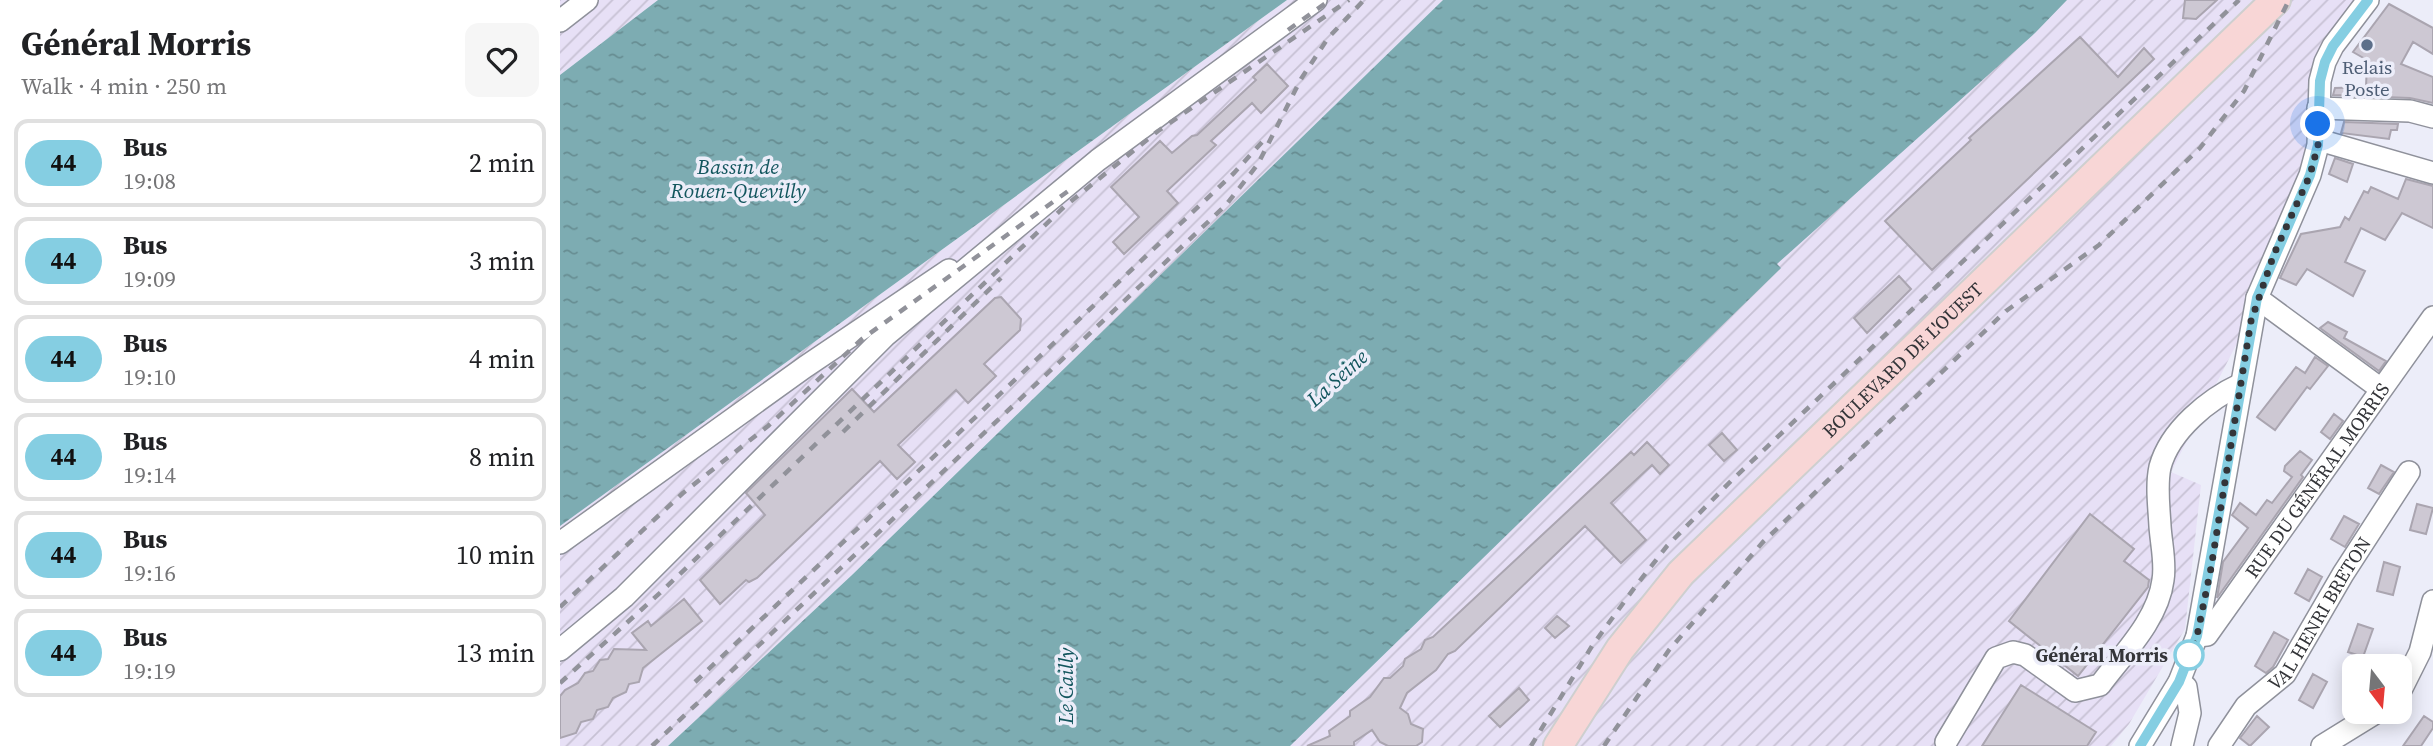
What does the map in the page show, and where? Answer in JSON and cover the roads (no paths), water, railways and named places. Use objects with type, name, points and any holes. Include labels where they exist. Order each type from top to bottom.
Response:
[{"type":"main road","name":"BOULEVARD DE L'OUEST","points":[[1558,746],[1620,649],[1681,573],[2276,0]]},
{"type":"street","points":[[560,20],[587,0]]},
{"type":"street","points":[[560,650],[624,597],[885,336],[1098,160],[1316,0]]},
{"type":"street","points":[[2140,746],[2179,682],[2197,636],[2257,298],[2310,175],[2319,140],[2320,81],[2333,46],[2368,0]]},
{"type":"street","points":[[2318,108],[2410,111],[2433,117]]},
{"type":"street","points":[[2319,140],[2433,173]]},
{"type":"street","points":[[560,543],[921,285],[1002,239]]},
{"type":"street","points":[[2257,298],[2381,389]]},
{"type":"street","name":"RUE DU GÉNÉRAL MORRIS","points":[[2197,636],[2207,635],[2254,572],[2433,317]]},
{"type":"street","points":[[1946,742],[1996,658],[2013,652],[2025,655],[2075,691],[2101,685],[2153,613],[2164,579],[2158,492],[2160,466],[2173,441],[2204,406],[2213,397],[2241,384]]},
{"type":"street","name":"VAL HENRI BRETON","points":[[2219,746],[2245,706],[2285,674],[2343,574],[2410,472]]},
{"type":"street","points":[[2412,668],[2429,638],[2433,601]]},
{"type":"street","points":[[2179,682],[2186,687],[2190,713],[2182,746]]},
{"type":"street","points":[[2322,746],[2358,724]]},
{"type":"water","name":"Bassin de Rouen-Quevilly","points":[[658,0],[1287,0],[560,526],[560,75]]},
{"type":"water","points":[[1443,0],[2067,0],[2035,33],[1777,264],[1781,268],[1290,746],[668,746],[852,575]]},
{"type":"railway","points":[[1288,30],[1330,0]]},
{"type":"railway","points":[[560,683],[661,592],[1064,207],[1158,131],[1349,0]]},
{"type":"railway","points":[[652,746],[1226,205],[1258,164],[1301,79],[1328,38],[1364,0]]},
{"type":"railway","points":[[1531,746],[1592,646],[1667,546],[1731,481],[2239,0]]},
{"type":"railway","points":[[1604,746],[1669,650],[1763,542],[2006,311],[2099,245],[2200,148],[2244,91],[2289,0]]},
{"type":"railway","points":[[695,682],[1234,173],[1263,141]]},
{"type":"railway","points":[[560,607],[683,493],[768,426],[862,339],[1071,189]]},
{"type":"railway","points":[[843,432],[1001,278]]},
{"type":"place","name":"Relais Poste","points":[[2367,45]]},
{"type":"place","name":"Général Morris","points":[[2189,655]]},
{"type":"water label","name":"La Seine","points":[[1337,378]]},
{"type":"water label","name":"Le Cailly","points":[[1065,686]]}]
